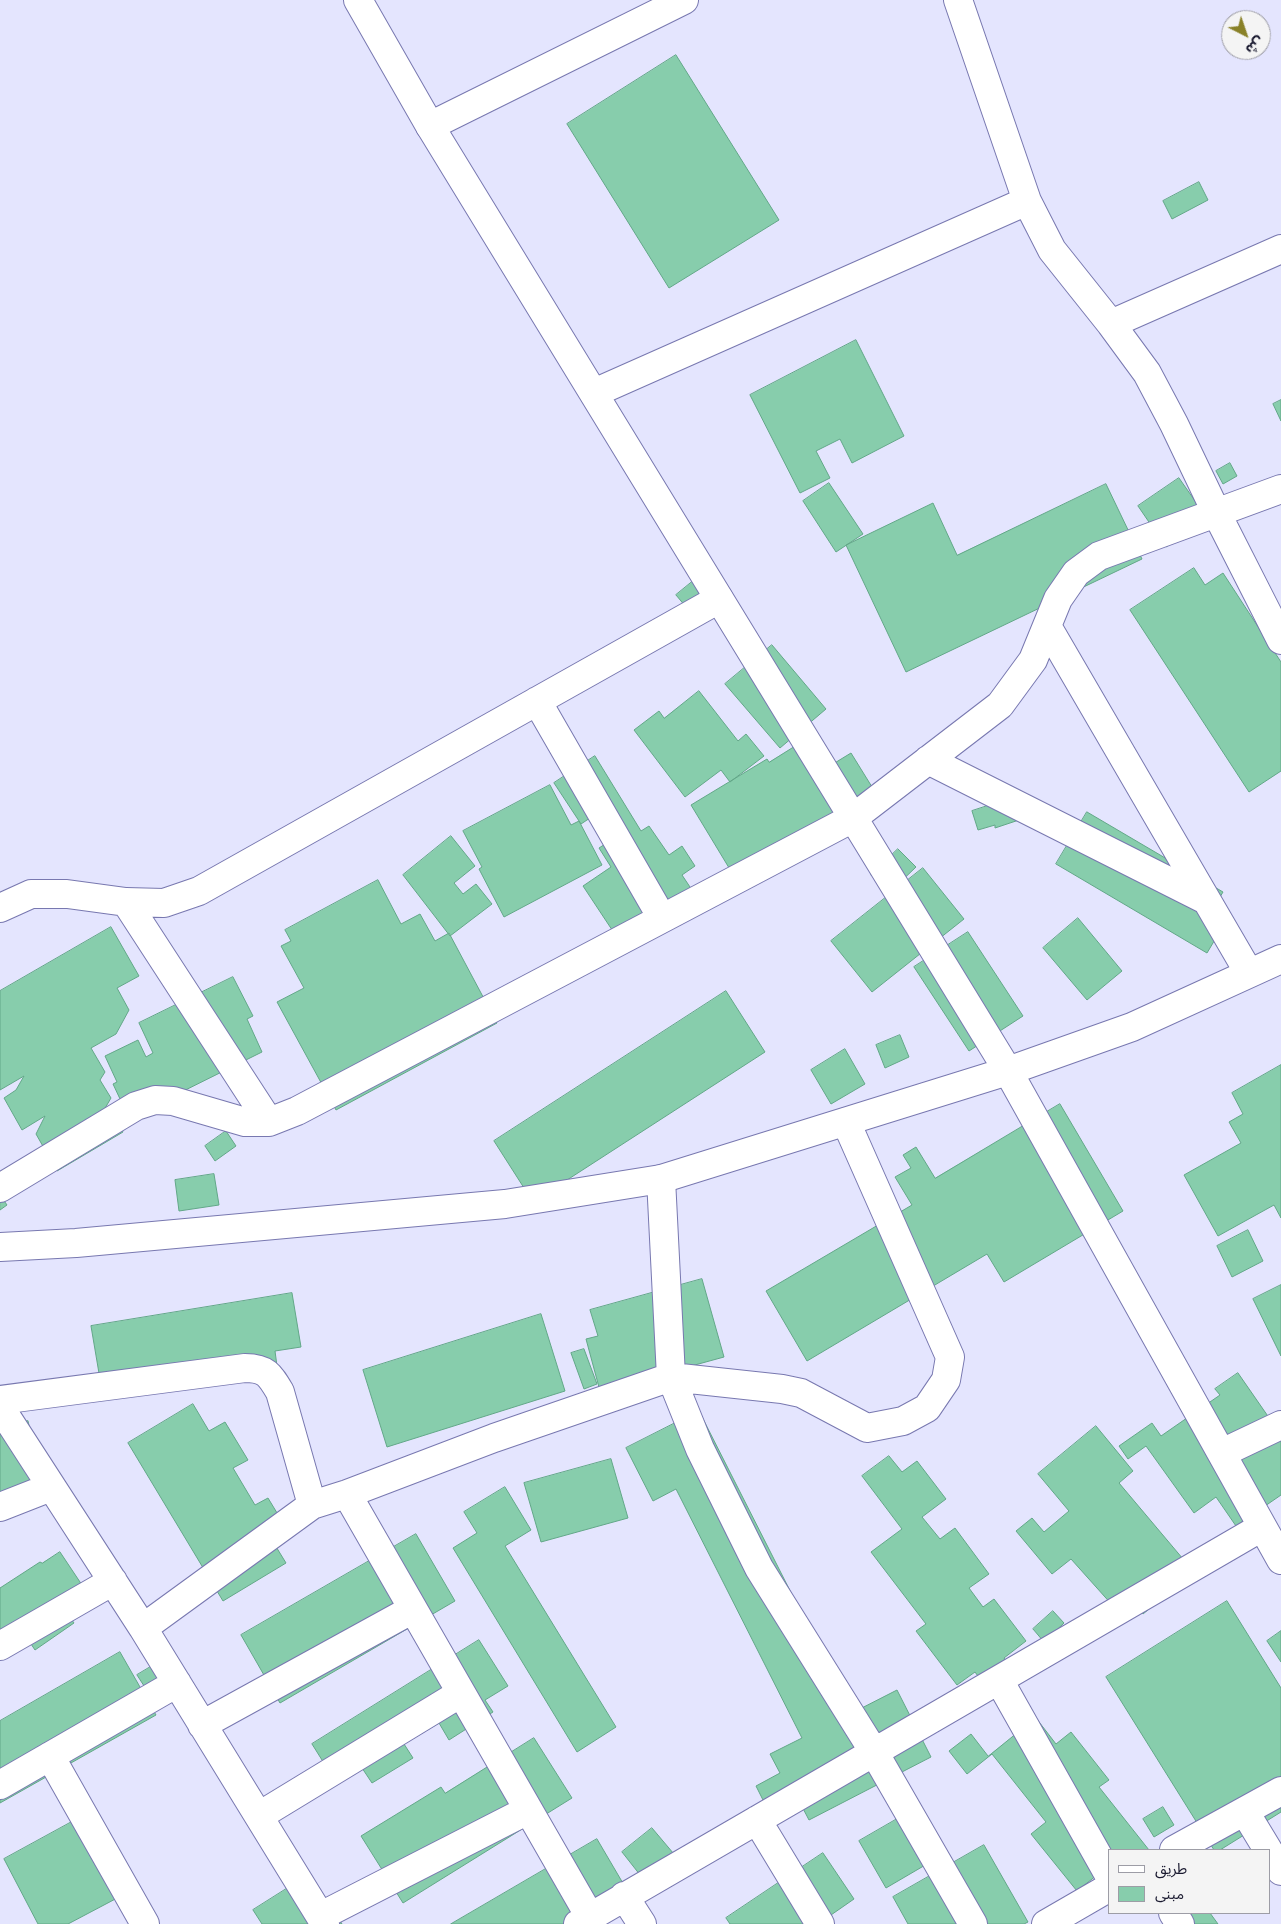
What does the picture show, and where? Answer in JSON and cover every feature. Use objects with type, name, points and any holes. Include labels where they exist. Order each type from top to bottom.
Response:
[{"type":"street","points":[[358,0],[430,126],[1008,1071],[1281,1560]]},
{"type":"street","points":[[430,126],[684,0]]},
{"type":"street","points":[[958,0],[1027,201],[1052,250],[1147,373],[1281,640]]},
{"type":"street","points":[[594,393],[1027,201]]},
{"type":"street","points":[[1111,324],[1281,248]]},
{"type":"street","points":[[0,1188],[136,1106],[155,1100],[173,1101],[245,1122],[269,1122],[306,1107],[853,818],[1000,705],[1033,660],[1058,600],[1076,573],[1099,556],[1281,489]]},
{"type":"street","points":[[0,908],[31,894],[67,894],[126,902],[164,904],[199,892],[719,599]]},
{"type":"street","points":[[1047,626],[1249,973]]},
{"type":"street","points":[[537,701],[662,918]]},
{"type":"street","points":[[928,760],[1206,900]]},
{"type":"street","points":[[126,902],[269,1122]]},
{"type":"street","points":[[0,1247],[76,1243],[505,1204],[661,1180],[1008,1071],[1132,1027],[1281,959]]},
{"type":"street","points":[[143,1628],[312,1504],[347,1494],[494,1438],[671,1376],[782,1389],[801,1393],[867,1428],[903,1422],[927,1408],[946,1380],[950,1357],[846,1122]]},
{"type":"street","points":[[661,1180],[671,1376],[700,1448],[759,1568],[874,1752],[973,1924]]},
{"type":"street","points":[[0,1400],[245,1368],[260,1368],[272,1378],[280,1392],[312,1504]]},
{"type":"street","points":[[0,1407],[143,1628],[323,1920],[528,1810]]},
{"type":"street","points":[[1222,1453],[1281,1425]]},
{"type":"street","points":[[0,1507],[51,1487]]},
{"type":"street","points":[[347,1494],[528,1810],[584,1920],[1262,1527]]},
{"type":"street","points":[[0,1646],[113,1582]]},
{"type":"street","points":[[202,1725],[413,1609]]},
{"type":"street","points":[[999,1680],[1108,1873]]},
{"type":"street","points":[[0,1785],[176,1682]]},
{"type":"street","points":[[259,1816],[461,1693]]},
{"type":"street","points":[[50,1756],[145,1924]]},
{"type":"street","points":[[1176,1849],[1281,1791]]},
{"type":"street","points":[[1245,1812],[1267,1849]]},
{"type":"street","points":[[757,1820],[820,1924]]},
{"type":"street","points":[[1271,1855],[1281,1871]]},
{"type":"street","points":[[1046,1924],[1108,1888]]},
{"type":"street","points":[[624,1896],[642,1924]]},
{"type":"building","points":[[676,55],[779,220],[669,288],[567,124]]},
{"type":"building","points":[[1199,182],[1208,200],[1172,219],[1163,201]]},
{"type":"building","points":[[856,340],[904,436],[852,463],[840,439],[816,451],[830,478],[800,493],[750,395]]},
{"type":"building","points":[[1281,400],[1281,421],[1273,404]]},
{"type":"building","points":[[1230,463],[1237,476],[1223,484],[1216,471]]},
{"type":"building","points":[[1179,478],[1207,518],[1166,547],[1138,506]]},
{"type":"building","points":[[829,483],[863,534],[836,552],[803,501]]},
{"type":"building","points":[[1106,484],[1142,559],[906,672],[846,545],[933,503],[957,555]]},
{"type":"building","points":[[1194,568],[1205,585],[1223,573],[1281,662],[1281,771],[1249,792],[1130,610]]},
{"type":"building","points":[[704,572],[696,619],[676,595]]},
{"type":"building","points":[[772,645],[826,709],[780,748],[725,684]]},
{"type":"building","points":[[699,691],[738,741],[746,734],[764,756],[730,782],[721,770],[685,797],[634,730],[659,711],[664,718]]},
{"type":"building","points":[[815,734],[833,764],[851,753],[877,795],[740,886],[691,805],[767,759],[769,762]]},
{"type":"building","points":[[595,756],[641,831],[649,826],[669,855],[682,846],[695,866],[682,875],[700,902],[626,951],[583,886],[611,867],[599,848],[613,839],[596,814],[581,824],[554,783]]},
{"type":"building","points":[[550,785],[571,825],[579,821],[602,865],[504,917],[479,869],[482,867],[463,831]]},
{"type":"building","points":[[1012,798],[1019,820],[995,828],[995,825],[978,830],[972,811]]},
{"type":"building","points":[[1087,812],[1223,892],[1214,907],[1229,916],[1207,953],[1056,864]]},
{"type":"building","points":[[451,836],[475,866],[454,883],[463,894],[476,884],[492,904],[450,936],[403,875]]},
{"type":"building","points":[[898,849],[916,867],[889,893],[871,875]]},
{"type":"building","points":[[923,868],[964,919],[872,992],[831,941]]},
{"type":"building","points":[[378,880],[401,924],[420,914],[435,941],[449,933],[497,1023],[336,1110],[277,1002],[304,988],[281,946],[291,941],[285,930]]},
{"type":"building","points":[[1078,918],[1122,971],[1087,1000],[1043,948]]},
{"type":"building","points":[[111,927],[139,976],[117,988],[129,1010],[116,1034],[91,1048],[105,1072],[100,1080],[111,1098],[104,1110],[114,1116],[123,1132],[57,1171],[36,1134],[45,1116],[22,1130],[4,1098],[16,1090],[24,1076],[0,1090],[0,991]]},
{"type":"building","points":[[968,932],[1023,1016],[969,1051],[914,967]]},
{"type":"building","points":[[233,977],[253,1016],[247,1019],[262,1052],[129,1118],[113,1084],[117,1082],[105,1056],[138,1040],[146,1057],[153,1053],[139,1023]]},
{"type":"building","points":[[726,991],[765,1052],[533,1202],[494,1141]]},
{"type":"building","points":[[900,1035],[909,1057],[885,1068],[876,1045]]},
{"type":"building","points":[[845,1049],[865,1084],[831,1104],[811,1070]]},
{"type":"building","points":[[1281,1065],[1281,1218],[1274,1205],[1218,1236],[1184,1175],[1241,1143],[1229,1122],[1243,1114],[1232,1093]]},
{"type":"building","points":[[1060,1104],[1123,1211],[1004,1282],[987,1254],[807,1361],[766,1291],[912,1205],[895,1177],[911,1168],[903,1155],[916,1147],[935,1178]]},
{"type":"building","points":[[226,1131],[236,1146],[215,1161],[205,1146]]},
{"type":"building","points":[[214,1174],[219,1205],[179,1211],[175,1180]]},
{"type":"building","points":[[0,1195],[7,1205],[0,1210]]},
{"type":"building","points":[[1248,1230],[1263,1261],[1232,1277],[1217,1246]]},
{"type":"building","points":[[702,1279],[724,1357],[600,1391],[586,1339],[598,1336],[590,1310]]},
{"type":"building","points":[[1281,1285],[1281,1356],[1253,1299]]},
{"type":"building","points":[[292,1293],[301,1347],[275,1351],[277,1366],[102,1391],[91,1326]]},
{"type":"building","points":[[541,1314],[565,1391],[387,1447],[363,1370]]},
{"type":"building","points":[[584,1349],[597,1384],[584,1389],[571,1353]]},
{"type":"building","points":[[1238,1373],[1281,1435],[1281,1495],[1236,1526],[1216,1497],[1194,1513],[1146,1446],[1128,1459],[1119,1446],[1152,1423],[1161,1436],[1220,1395],[1215,1389]]},
{"type":"building","points":[[193,1404],[209,1431],[225,1422],[248,1460],[233,1468],[255,1505],[268,1498],[291,1536],[275,1545],[286,1563],[223,1601],[128,1443]]},
{"type":"building","points":[[699,1411],[852,1713],[897,1690],[931,1757],[809,1820],[796,1795],[768,1810],[756,1786],[780,1773],[770,1754],[802,1738],[676,1489],[653,1501],[626,1448]]},
{"type":"building","points":[[28,1421],[42,1482],[0,1503],[0,1427]]},
{"type":"building","points":[[1096,1426],[1133,1471],[1119,1483],[1194,1572],[1143,1614],[1136,1605],[1122,1616],[1071,1559],[1052,1574],[1016,1531],[1032,1518],[1044,1532],[1069,1511],[1038,1474]]},
{"type":"building","points":[[889,1456],[902,1472],[917,1461],[946,1499],[922,1517],[940,1539],[955,1528],[989,1574],[969,1588],[983,1607],[994,1599],[1026,1641],[1004,1658],[1011,1668],[986,1687],[975,1672],[957,1685],[916,1631],[926,1624],[871,1552],[902,1529],[862,1476]]},
{"type":"building","points":[[611,1459],[628,1518],[541,1542],[524,1483]]},
{"type":"building","points":[[505,1487],[531,1530],[505,1546],[616,1727],[577,1752],[453,1548],[477,1533],[464,1512]]},
{"type":"building","points":[[416,1534],[455,1601],[280,1703],[241,1635]]},
{"type":"building","points":[[60,1552],[90,1597],[66,1612],[74,1623],[35,1650],[25,1635],[0,1652],[0,1588],[40,1562],[42,1563]]},
{"type":"building","points":[[1227,1601],[1281,1688],[1281,1812],[1222,1849],[1213,1849],[1106,1677]]},
{"type":"building","points":[[1053,1611],[1064,1623],[1044,1642],[1033,1629]]},
{"type":"building","points":[[1281,1631],[1281,1662],[1267,1641]]},
{"type":"building","points":[[479,1640],[508,1686],[485,1700],[493,1712],[449,1740],[439,1723],[404,1744],[413,1758],[372,1783],[362,1768],[337,1784],[312,1744]]},
{"type":"building","points":[[120,1652],[156,1715],[0,1803],[0,1721]]},
{"type":"building","points":[[167,1657],[157,1706],[137,1675]]},
{"type":"building","points":[[1036,1718],[1056,1744],[1071,1732],[1109,1780],[1099,1787],[1148,1849],[1108,1849],[1108,1854],[1097,1875],[1077,1891],[1031,1834],[1046,1822],[992,1754],[967,1774],[949,1751],[971,1734],[988,1756]]},
{"type":"building","points":[[534,1738],[572,1798],[403,1903],[361,1836],[441,1787],[445,1793]]},
{"type":"building","points":[[1163,1807],[1174,1825],[1154,1837],[1143,1819]]},
{"type":"building","points":[[911,1811],[939,1857],[886,1888],[859,1841]]},
{"type":"building","points":[[79,1818],[121,1896],[68,1924],[38,1924],[4,1859]]},
{"type":"building","points":[[652,1828],[679,1860],[648,1885],[622,1852]]},
{"type":"building","points":[[597,1839],[624,1885],[589,1924],[451,1924]]},
{"type":"building","points":[[984,1845],[1028,1922],[1024,1924],[908,1924],[893,1897]]},
{"type":"building","points":[[823,1853],[854,1899],[818,1924],[730,1924],[726,1918]]},
{"type":"building","points":[[310,1874],[342,1924],[262,1924],[253,1910]]},
{"type":"building","points":[[1190,1914],[1211,1914],[1218,1924],[1175,1924]]}]
